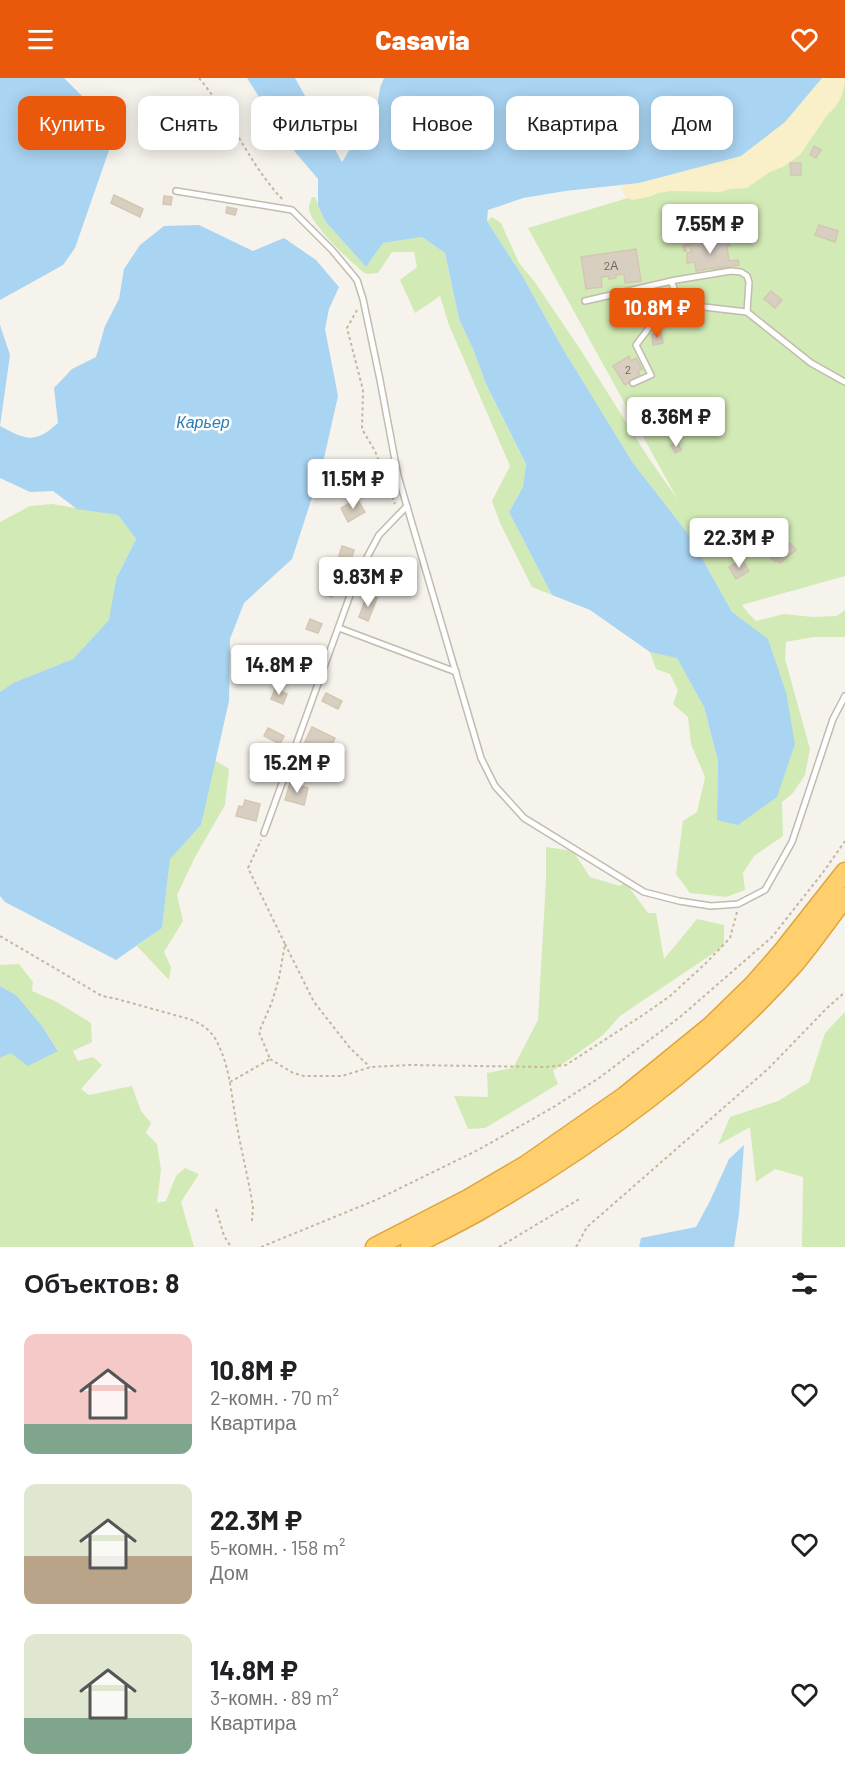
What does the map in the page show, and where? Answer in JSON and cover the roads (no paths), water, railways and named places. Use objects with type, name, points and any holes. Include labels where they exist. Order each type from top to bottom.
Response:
[{"type":"highway","points":[[375,1247],[468,1199],[526,1165],[634,1088],[711,1026],[754,984],[845,872]]},
{"type":"highway","points":[[410,1247],[477,1212],[588,1143],[683,1070],[765,996],[797,960],[845,897]]},
{"type":"lane","points":[[176,191],[292,210],[332,249],[357,280],[380,380],[398,476],[481,758],[495,786],[524,818],[644,892],[711,906],[738,904],[765,890],[792,842],[832,719],[845,696]]},
{"type":"lane","points":[[585,301],[671,281],[731,271],[741,272],[747,276],[747,312]]},
{"type":"lane","points":[[671,281],[676,293],[704,307],[747,312],[812,363],[845,382]]},
{"type":"lane","points":[[633,383],[651,375],[636,345],[676,293]]},
{"type":"lane","points":[[264,833],[357,576],[379,534],[407,506]]},
{"type":"lane","points":[[339,628],[456,672]]},
{"type":"water","points":[[0,78],[64,78],[82,96],[18,96],[18,150],[109,150],[75,248],[63,265],[0,300]]},
{"type":"water","points":[[247,78],[295,78],[305,96],[258,96]]},
{"type":"water","points":[[384,78],[822,78],[785,122],[741,156],[639,183],[523,198],[488,210],[487,221],[523,277],[563,349],[633,463],[689,535],[732,612],[768,639],[786,692],[795,744],[777,797],[738,825],[717,820],[718,761],[704,707],[677,658],[650,652],[590,610],[552,595],[509,512],[523,487],[526,464],[486,384],[459,319],[445,253],[422,237],[383,243],[366,267],[325,221],[318,205],[318,179],[293,150],[335,150],[342,162],[349,150],[379,150],[379,96]]},
{"type":"water","name":"Карьер","points":[[199,225],[253,251],[284,238],[316,260],[339,287],[329,309],[325,329],[338,396],[322,467],[292,559],[244,603],[230,639],[229,701],[201,825],[170,859],[162,928],[116,960],[5,902],[0,896],[0,692],[13,683],[73,659],[109,620],[116,579],[136,539],[118,515],[77,509],[53,491],[30,492],[0,478],[0,426],[30,438],[43,434],[58,423],[54,388],[72,369],[96,357],[105,326],[119,299],[124,269],[140,245],[164,226]]},
{"type":"water","points":[[0,325],[10,355],[0,426]]},
{"type":"water","points":[[0,986],[16,995],[42,1026],[58,1051],[28,1066],[11,1053],[0,1058]]},
{"type":"water","points":[[744,1145],[734,1247],[639,1247],[641,1238],[696,1227],[729,1159]]}]
